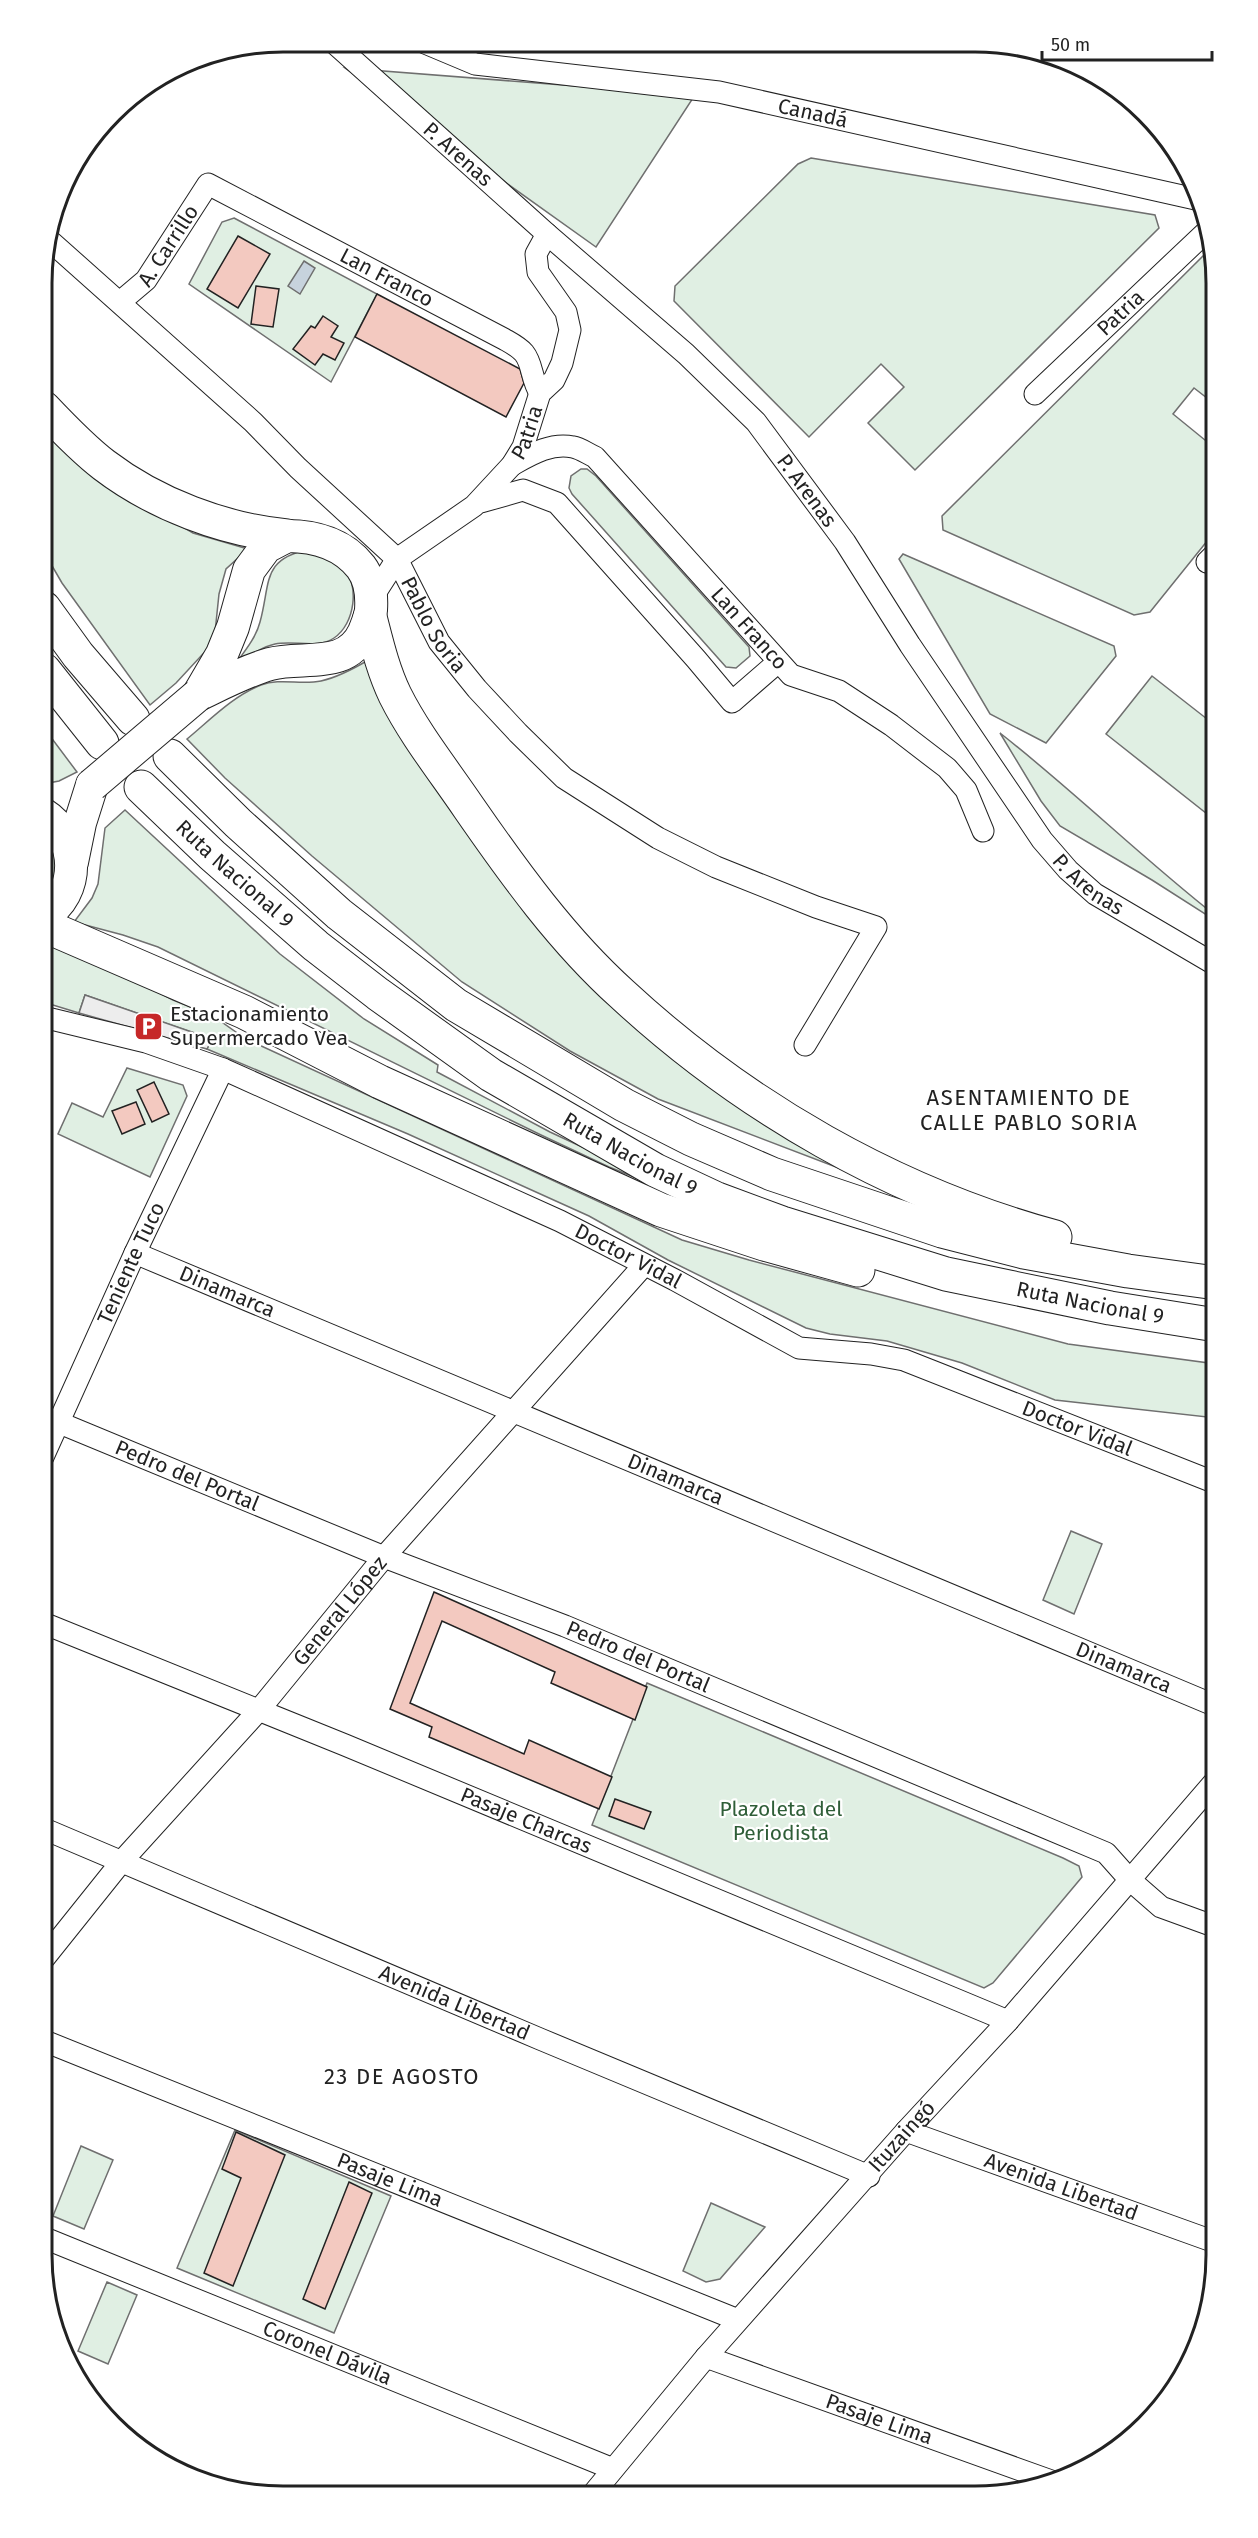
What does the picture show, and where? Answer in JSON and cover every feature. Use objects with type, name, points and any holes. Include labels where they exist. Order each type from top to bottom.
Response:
[{"type":"highway","points":[[52,416],[104,465],[151,495],[203,517],[266,534],[287,536]]},
{"type":"highway","points":[[371,608],[383,666],[408,718],[513,868],[566,934],[620,993],[711,1069],[765,1106],[824,1141],[890,1176],[960,1207],[1026,1229],[1206,1279]]},
{"type":"highway","points":[[52,619],[78,655],[133,719]]},
{"type":"highway","points":[[52,680],[102,743]]},
{"type":"highway","name":"Ruta Nacional 9","points":[[170,756],[238,823],[339,914],[456,1005],[624,1106],[772,1174],[942,1231],[1036,1254],[1128,1271],[1206,1281]]},
{"type":"highway","name":"Ruta Nacional 9","points":[[141,787],[212,855],[316,946],[378,994],[491,1075],[655,1170],[717,1199],[845,1244],[946,1274],[1110,1308],[1206,1323]]},
{"type":"highway","points":[[52,929],[244,1012],[380,1082],[661,1210],[764,1244],[891,1280],[1012,1303],[1110,1308]]},
{"type":"main road","points":[[52,799],[93,785],[198,695],[253,669],[273,663],[310,662],[333,658],[350,651],[360,639],[371,608],[367,575],[357,562],[343,550],[323,541],[302,536],[287,536],[266,547],[249,570],[233,627],[222,654],[198,695]]},
{"type":"main road","points":[[52,908],[63,898],[70,881],[80,823],[93,785]]},
{"type":"main road","points":[[52,821],[60,828],[69,845],[72,863]]},
{"type":"street","name":"P. Arenas","points":[[343,52],[546,234],[686,354],[756,422],[845,542],[966,730],[1042,840],[1068,870],[1095,894],[1206,959]]},
{"type":"street","name":"Canadá","points":[[446,52],[475,64],[719,92],[1189,198]]},
{"type":"street","name":"A. Carrillo","points":[[120,302],[146,280],[208,183]]},
{"type":"street","name":"Lan Franco","points":[[208,183],[504,339],[524,352],[531,364],[533,382],[540,393]]},
{"type":"street","name":"Patria","points":[[397,559],[474,506],[512,465],[523,447],[540,393],[554,380],[562,363],[570,330],[567,312],[538,272],[536,254],[546,234]]},
{"type":"street","name":"Patria","points":[[1035,394],[1201,237]]},
{"type":"street","name":"Pablo Soria","points":[[55,246],[253,422],[298,468],[397,559],[439,642],[477,689],[564,778],[658,838],[716,867],[816,907],[876,927],[805,1045]]},
{"type":"street","name":"Lan Franco","points":[[512,465],[534,452],[548,448],[572,447],[595,457],[791,675],[839,691],[891,725],[947,768],[966,790],[983,831]]},
{"type":"street","points":[[474,506],[487,499],[524,490],[556,503],[696,658],[732,702],[778,662]]},
{"type":"street","points":[[323,541],[373,549],[397,559],[371,608]]},
{"type":"street","name":"Doctor Vidal","points":[[52,1019],[146,1042],[223,1069],[481,1184],[747,1317],[799,1348],[871,1354],[904,1360],[1206,1479]]},
{"type":"street","name":"Teniente Tuco","points":[[52,1416],[135,1253],[223,1069]]},
{"type":"street","name":"Dinamarca","points":[[135,1253],[1206,1702]]},
{"type":"street","name":"General López","points":[[52,1948],[122,1861],[259,1710],[384,1557],[644,1265]]},
{"type":"street","name":"Pedro del Portal","points":[[52,1421],[384,1557],[565,1626],[1106,1853],[1130,1880],[1161,1907],[1206,1924]]},
{"type":"street","name":"Pasaje Charcas","points":[[52,1627],[259,1710],[1008,2021]]},
{"type":"street","name":"Ituzaingó","points":[[599,2486],[738,2320],[869,2176],[906,2131],[1008,2021],[1206,1792]]},
{"type":"street","name":"Avenida Libertad","points":[[52,1832],[869,2176]]},
{"type":"street","name":"Pasaje Lima","points":[[52,2044],[738,2320]]},
{"type":"street","name":"Avenida Libertad","points":[[906,2131],[1206,2239]]},
{"type":"street","name":"Coronel Dávila","points":[[52,2241],[613,2469]]},
{"type":"street","name":"Pasaje Lima","points":[[706,2357],[1039,2477]]},
{"type":"green space","points":[[345,68],[691,95],[693,98],[596,247]]},
{"type":"green space","points":[[811,158],[1155,215],[1159,228],[915,470],[868,423],[904,387],[881,364],[809,437],[674,301],[675,286],[798,164]]},
{"type":"green space","points":[[234,218],[377,294],[331,382],[189,284],[222,222]]},
{"type":"green space","points":[[1204,255],[1206,397],[1194,388],[1173,414],[1206,441],[1206,542],[1150,612],[1134,615],[943,530],[942,516]]},
{"type":"green space","points":[[52,435],[125,493],[193,533],[248,549],[226,569],[219,594],[214,642],[176,683],[150,705],[52,566]]},
{"type":"green space","points":[[581,469],[587,469],[596,476],[749,647],[750,656],[736,668],[726,667],[572,494],[569,488],[571,476]]},
{"type":"green space","points":[[310,549],[340,563],[348,574],[352,583],[353,604],[347,624],[341,632],[328,641],[313,644],[270,645],[234,666],[256,634],[268,584],[276,566],[294,553]]},
{"type":"green space","points":[[903,554],[1114,646],[1116,656],[1046,743],[990,714],[899,559]]},
{"type":"green space","points":[[370,659],[528,906],[857,1175],[658,1099],[570,1051],[462,982],[312,856],[225,778],[187,739],[231,702],[261,685],[276,682],[321,681],[340,675]]},
{"type":"green space","points":[[1152,676],[1206,718],[1206,813],[1106,734]]},
{"type":"green space","points":[[1000,733],[1206,908],[1206,915],[1060,826],[1041,801]]},
{"type":"green space","points":[[52,739],[77,772],[52,782]]},
{"type":"green space","points":[[125,810],[280,954],[364,1019],[438,1065],[437,1072],[550,1132],[623,1166],[639,1179],[541,1135],[158,947],[74,922],[92,898],[98,884],[105,828]]},
{"type":"green space","points":[[52,849],[57,867],[52,883]]},
{"type":"green space","points":[[52,946],[88,956],[173,1000],[213,1016],[246,1039],[682,1240],[749,1260],[1068,1344],[1206,1363],[1206,1417],[1055,1400],[962,1363],[887,1341],[830,1334],[806,1328],[668,1260],[589,1216],[408,1134],[207,1049],[211,1039],[85,995],[79,1013],[52,1005]]},
{"type":"green space","points":[[127,1068],[183,1085],[187,1096],[150,1177],[58,1134],[72,1103],[103,1117]]},
{"type":"green space","points":[[1071,1531],[1102,1544],[1074,1614],[1043,1600]]},
{"type":"green space","name":"Plazoleta del Periodista","points":[[647,1683],[1063,1858],[1079,1866],[1082,1877],[993,1983],[984,1988],[592,1825]]},
{"type":"green space","points":[[235,2130],[391,2196],[334,2333],[177,2268]]},
{"type":"green space","points":[[81,2146],[113,2160],[84,2229],[53,2216]]},
{"type":"green space","points":[[711,2203],[765,2227],[720,2279],[706,2282],[683,2271]]},
{"type":"green space","points":[[107,2282],[137,2295],[108,2364],[78,2351]]},
{"type":"shaded area","points":[[304,261],[315,268],[300,294],[288,286]]},
{"type":"shaded area","name":"Estacionamiento Supermercado Vea","points":[[85,995],[212,1039],[207,1049],[79,1013]]},
{"type":"building","points":[[238,236],[270,254],[238,308],[207,289]]},
{"type":"building","points":[[256,286],[279,289],[273,327],[251,324]]},
{"type":"building","points":[[377,294],[520,369],[524,383],[506,417],[355,337]]},
{"type":"building","points":[[323,316],[338,326],[331,337],[344,343],[335,360],[323,354],[315,365],[293,349],[311,326],[315,328]]},
{"type":"building","points":[[154,1082],[169,1114],[152,1122],[137,1090]]},
{"type":"building","points":[[136,1102],[145,1124],[122,1134],[112,1111]]},
{"type":"building","points":[[434,1592],[647,1687],[635,1720],[551,1683],[555,1672],[442,1621],[410,1703],[524,1754],[529,1740],[612,1777],[599,1809],[429,1737],[432,1727],[390,1709]]},
{"type":"building","points":[[615,1799],[651,1812],[644,1829],[609,1816]]},
{"type":"building","points":[[236,2132],[285,2155],[233,2286],[204,2273],[241,2178],[222,2169]]},
{"type":"building","points":[[349,2182],[372,2193],[325,2309],[303,2299]]},
{"type":"place","name":"Estacionamiento Supermercado Vea","points":[[149,1026]]},
{"type":"district","name":"ASENTAMIENTO DE CALLE PABLO SORIA","points":[[1029,1110]]},
{"type":"district","name":"23 DE AGOSTO","points":[[402,2076]]}]
